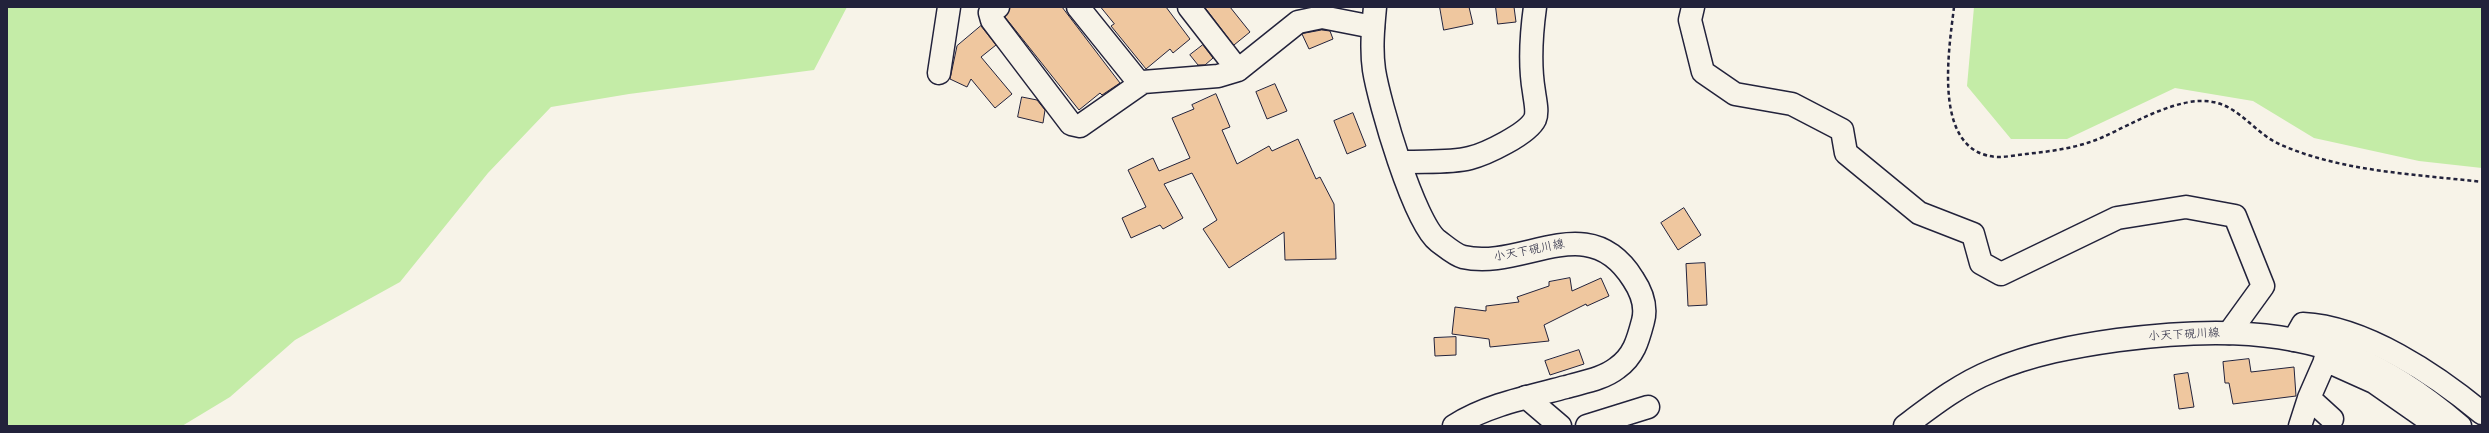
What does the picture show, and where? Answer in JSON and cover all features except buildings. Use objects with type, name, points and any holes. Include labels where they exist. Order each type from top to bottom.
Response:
[{"type":"street","points":[[939,73],[949,7]]},
{"type":"street","points":[[998,7],[990,13],[992,20],[1071,124],[1080,126],[1143,82],[1218,76],[1238,70],[1298,22],[1322,17],[1374,17]]},
{"type":"street","points":[[1078,7],[1140,84]]},
{"type":"street","points":[[1189,7],[1238,70]]},
{"type":"street","points":[[1401,164],[1406,162],[1470,158],[1504,144],[1528,128],[1535,119],[1536,105],[1530,57],[1535,7]]},
{"type":"street","points":[[1693,7],[1690,20],[1703,72],[1735,94],[1792,104],[1842,130],[1846,153],[1919,213],[1973,234],[1981,263],[2001,274],[2117,218],[2186,207],[2235,216],[2263,286],[2229,333]]},
{"type":"street","name":"小天下硯川線","points":[[1374,17],[1375,75],[1380,100],[1401,164],[1423,222],[1436,240],[1462,257],[1489,259],[1565,244],[1580,243],[1606,251],[1627,270],[1641,292],[1644,316],[1636,348],[1618,368],[1600,378],[1526,397],[1471,416],[1454,426]]},
{"type":"street","points":[[2294,340],[2303,324],[2320,325],[2371,342],[2432,375],[2482,414]]},
{"type":"street","name":"小天下硯川線","points":[[1905,426],[1946,394],[1991,371],[2041,353],[2095,343],[2174,333],[2229,333],[2294,340],[2328,355],[2348,355],[2384,371],[2428,399],[2460,426]]},
{"type":"street","points":[[2300,426],[2309,398],[2328,355],[2374,382],[2437,426]]},
{"type":"street","points":[[1526,397],[1560,426]]},
{"type":"street","points":[[2309,398],[2332,420]]},
{"type":"street","points":[[1587,426],[1648,407]]},
{"type":"path","points":[[1954,7],[1948,58],[1949,96],[1952,118],[1958,131],[1969,145],[1981,152],[1998,157],[2069,148],[2102,137],[2144,116],[2176,106],[2212,101],[2226,106],[2278,143],[2324,159],[2368,168],[2482,182]]},
{"type":"green space","points":[[7,7],[847,7],[814,70],[629,94],[551,107],[488,173],[400,282],[295,340],[230,397],[182,426],[7,426]]},
{"type":"green space","points":[[1974,7],[2482,7],[2482,168],[2419,161],[2314,138],[2253,101],[2175,88],[2067,139],[2011,139],[1967,86]]}]
